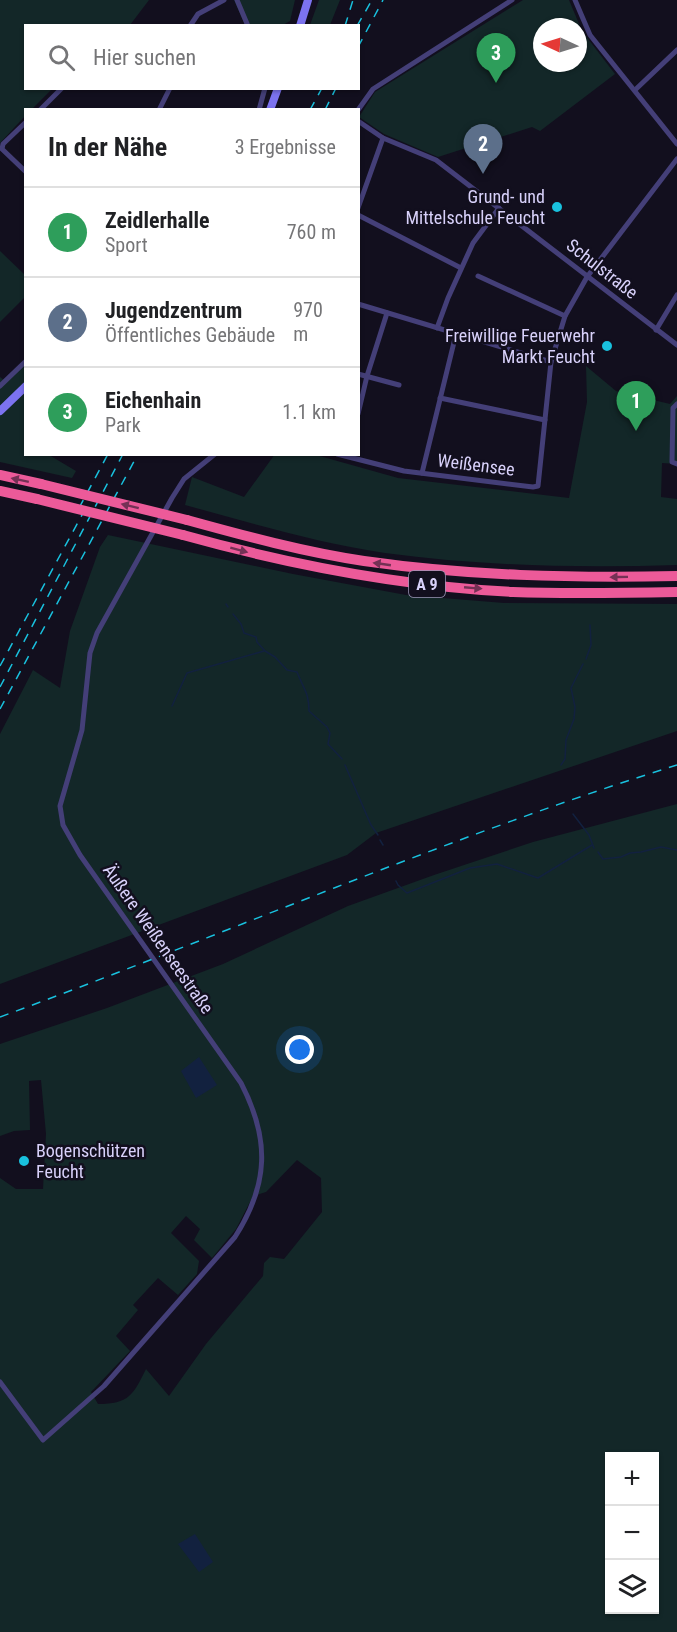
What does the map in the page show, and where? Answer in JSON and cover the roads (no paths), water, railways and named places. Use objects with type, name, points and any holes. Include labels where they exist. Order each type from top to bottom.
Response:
[{"type":"highway","name":"A 9","points":[[0,475],[307,550],[398,566],[476,574],[526,576],[677,576]]},
{"type":"highway","name":"A 9","points":[[0,491],[183,535],[246,553],[398,581],[515,592],[677,592]]},
{"type":"main road","points":[[301,24],[308,0]]},
{"type":"main road","points":[[271,108],[277,90]]},
{"type":"main road","points":[[0,411],[24,388]]},
{"type":"street","points":[[191,24],[198,15],[224,0]]},
{"type":"street","points":[[237,0],[247,24]]},
{"type":"street","points":[[359,108],[373,89],[512,0]]},
{"type":"street","points":[[575,0],[590,35],[677,144]]},
{"type":"street","points":[[635,90],[677,50]]},
{"type":"street","points":[[42,108],[60,90]]},
{"type":"street","points":[[160,108],[169,90]]},
{"type":"street","points":[[260,108],[264,90]]},
{"type":"street","name":"Schulstraße","points":[[360,122],[383,138],[436,160],[677,345]]},
{"type":"street","points":[[24,124],[3,144],[2,149],[24,170]]},
{"type":"street","points":[[360,202],[383,138]]},
{"type":"street","name":"Weißensee","points":[[456,334],[422,473],[538,486],[551,362],[565,316],[587,277],[677,159]]},
{"type":"street","points":[[437,328],[473,243],[500,208]]},
{"type":"street","points":[[360,216],[461,268]]},
{"type":"street","points":[[478,276],[565,316]]},
{"type":"street","points":[[656,330],[677,295]]},
{"type":"street","points":[[360,305],[551,362]]},
{"type":"street","points":[[360,406],[387,313]]},
{"type":"street","points":[[0,386],[24,362]]},
{"type":"street","points":[[360,374],[399,385]]},
{"type":"street","points":[[440,398],[545,420]]},
{"type":"street","points":[[677,404],[673,408],[672,462],[677,464]]},
{"type":"street","name":"Äußere Weißenseestraße","points":[[0,1382],[43,1440],[104,1386],[235,1237],[247,1218],[260,1184],[262,1146],[258,1122],[241,1083],[80,855],[63,825],[60,806],[82,730],[88,665],[97,633],[184,479],[213,456]]},
{"type":"street","points":[[349,456],[422,473]]},
{"type":"water","points":[[199,1057],[217,1085],[196,1098],[181,1071]]},
{"type":"water","points":[[195,1534],[213,1562],[199,1572],[178,1544]]},
{"type":"waterway","points":[[233,614],[241,624],[244,633],[256,637],[257,642],[265,651],[275,657],[287,670],[297,672],[307,695],[309,711],[327,727],[330,733],[328,744],[342,759]]},
{"type":"waterway","points":[[586,659],[591,645],[590,625]]},
{"type":"waterway","points":[[172,706],[187,673],[264,651]]},
{"type":"waterway","points":[[561,765],[565,759],[566,740],[574,719],[575,707],[571,688],[583,664]]},
{"type":"waterway","points":[[345,765],[371,825],[378,835]]},
{"type":"waterway","points":[[573,814],[589,835],[594,848]]},
{"type":"waterway","points":[[380,840],[383,845]]},
{"type":"waterway","points":[[396,881],[407,893],[470,868],[497,864],[538,878],[592,845]]},
{"type":"waterway","points":[[598,852],[603,859],[661,847],[677,850]]},
{"type":"railway","points":[[346,24],[353,0]]},
{"type":"railway","points":[[358,24],[372,0]]},
{"type":"railway","points":[[360,43],[383,0]]},
{"type":"railway","points":[[311,108],[321,90]]},
{"type":"railway","points":[[326,108],[335,90]]},
{"type":"railway","points":[[79,508],[107,456]]},
{"type":"railway","points":[[0,687],[122,456]]},
{"type":"railway","points":[[0,709],[137,456]]},
{"type":"railway","points":[[0,666],[89,502]]},
{"type":"railway","points":[[0,1017],[421,854],[677,765]]},
{"type":"place","name":"Eichenhain","points":[[496,83]]},
{"type":"place","name":"Jugendzentrum","points":[[483,174]]},
{"type":"place","name":"Grund- und Mittelschule Feucht","points":[[557,207]]},
{"type":"place","name":"Freiwillige Feuerwehr Markt Feucht","points":[[607,346]]},
{"type":"place","name":"Zeidlerhalle","points":[[636,431]]},
{"type":"place","name":"Bogenschützen Feucht","points":[[24,1161]]}]
